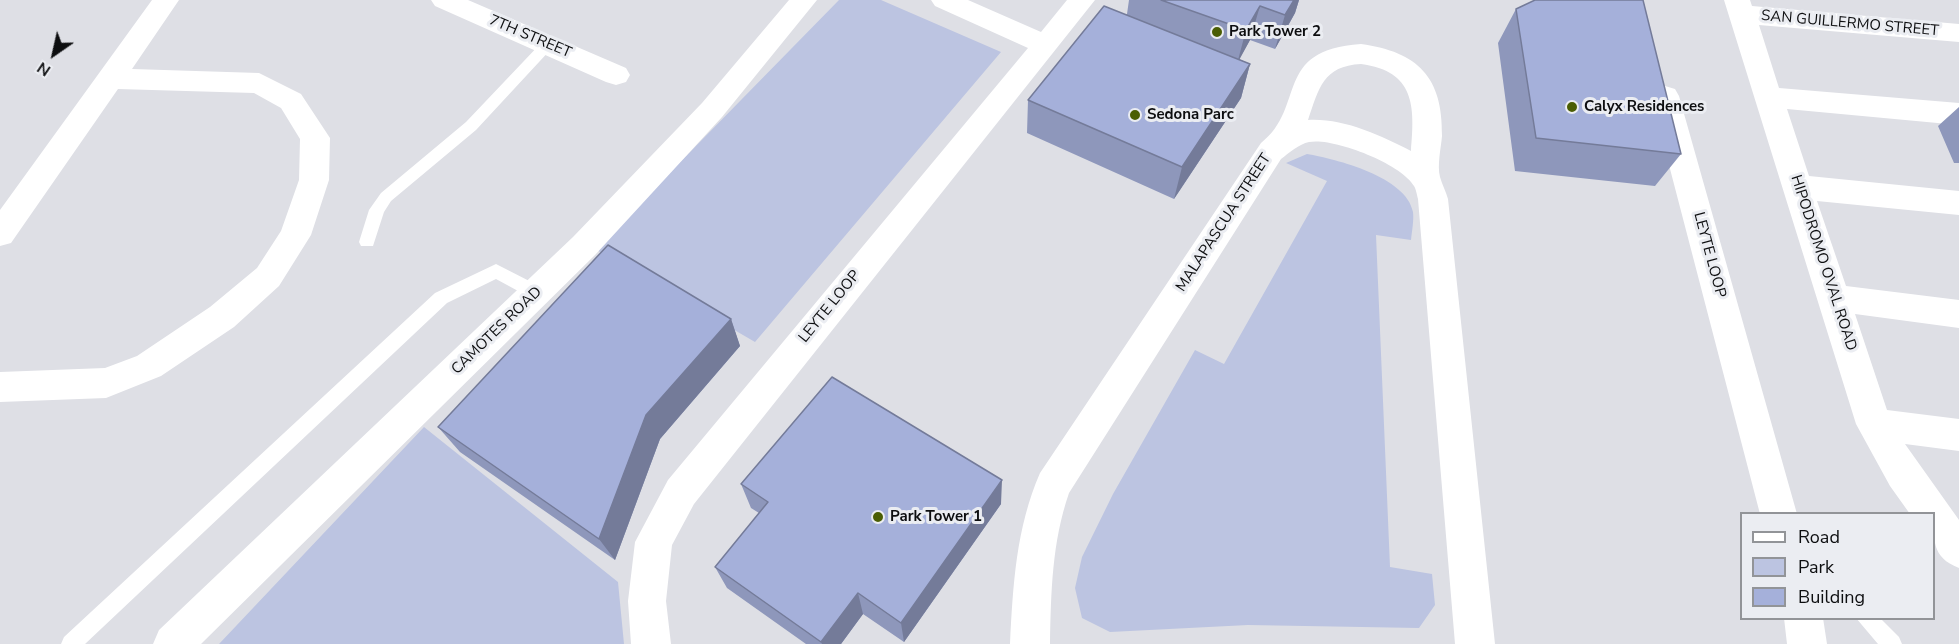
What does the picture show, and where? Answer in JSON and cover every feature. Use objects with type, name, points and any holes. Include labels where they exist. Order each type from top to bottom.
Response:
[{"type":"street","points":[[0,234],[165,0]]},
{"type":"street","name":"7TH STREET","points":[[444,0],[616,75]]},
{"type":"street","name":"CAMOTES ROAD","points":[[173,644],[537,293],[712,110],[804,0]]},
{"type":"street","points":[[944,0],[1044,44]]},
{"type":"street","name":"LEYTE LOOP","points":[[651,644],[647,601],[654,542],[681,492],[1082,0]]},
{"type":"street","name":"SAN GUILLERMO STREET","points":[[1740,7],[1959,33]]},
{"type":"street","name":"HIPODROMO OVAL ROAD","points":[[1740,7],[1874,424],[1903,474],[1931,512]]},
{"type":"street","points":[[1286,139],[1316,69],[1327,61],[1341,56],[1375,56],[1406,71],[1417,82],[1424,94],[1425,178],[1433,199],[1475,644]]},
{"type":"street","name":"LEYTE LOOP","points":[[1657,66],[1779,512]]},
{"type":"street","points":[[0,387],[106,383],[150,366],[222,317],[268,277],[295,235],[314,180],[315,138],[291,101],[259,82],[110,79]]},
{"type":"street","points":[[1769,97],[1959,114]]},
{"type":"street","name":"MALAPASCUA STREET","points":[[1030,644],[1033,555],[1040,518],[1053,485],[1271,151],[1286,139],[1309,130],[1336,134],[1400,158],[1425,178]]},
{"type":"street","points":[[1798,187],[1959,203]]},
{"type":"street","points":[[1835,298],[1959,314]]},
{"type":"street","points":[[1874,424],[1959,435]]},
{"type":"street","name":"HIPODROMO OVAL ROAD","points":[[1935,518],[1959,550]]},
{"type":"street","points":[[1803,620],[1808,644]]},
{"type":"lane","points":[[367,242],[377,210],[386,197],[471,126],[547,45]]},
{"type":"lane","points":[[71,644],[441,298],[496,271],[537,293]]},
{"type":"lane","points":[[1868,620],[1892,644]]},
{"type":"green space","points":[[839,0],[881,0],[1001,52],[755,342],[595,249]]},
{"type":"green space","points":[[1307,154],[1352,165],[1384,180],[1398,189],[1408,200],[1413,212],[1411,240],[1376,235],[1390,567],[1432,574],[1435,605],[1419,628],[1248,625],[1110,632],[1082,618],[1075,588],[1082,557],[1113,494],[1195,350],[1224,364],[1327,181],[1286,163]]},
{"type":"green space","points":[[424,427],[618,582],[624,644],[219,644]]},
{"type":"building","points":[[1161,0],[1294,0],[1285,15],[1260,6],[1246,30]]},
{"type":"building","name":"Calyx Residences","points":[[1535,0],[1643,0],[1681,154],[1536,138],[1516,9]]},
{"type":"building","name":"Sedona Parc","points":[[1104,6],[1250,64],[1182,167],[1028,100]]},
{"type":"building","points":[[608,245],[731,319],[646,415],[599,539],[438,427]]},
{"type":"building","name":"Park Tower 1","points":[[832,377],[1002,480],[901,623],[858,593],[821,642],[715,567],[768,502],[741,484]]},
{"type":"place","name":"Park Tower 2","points":[[1217,32]]},
{"type":"place","name":"Calyx Residences","points":[[1572,107]]},
{"type":"place","name":"Sedona Parc","points":[[1135,115]]},
{"type":"place","name":"Park Tower 1","points":[[878,517]]}]
